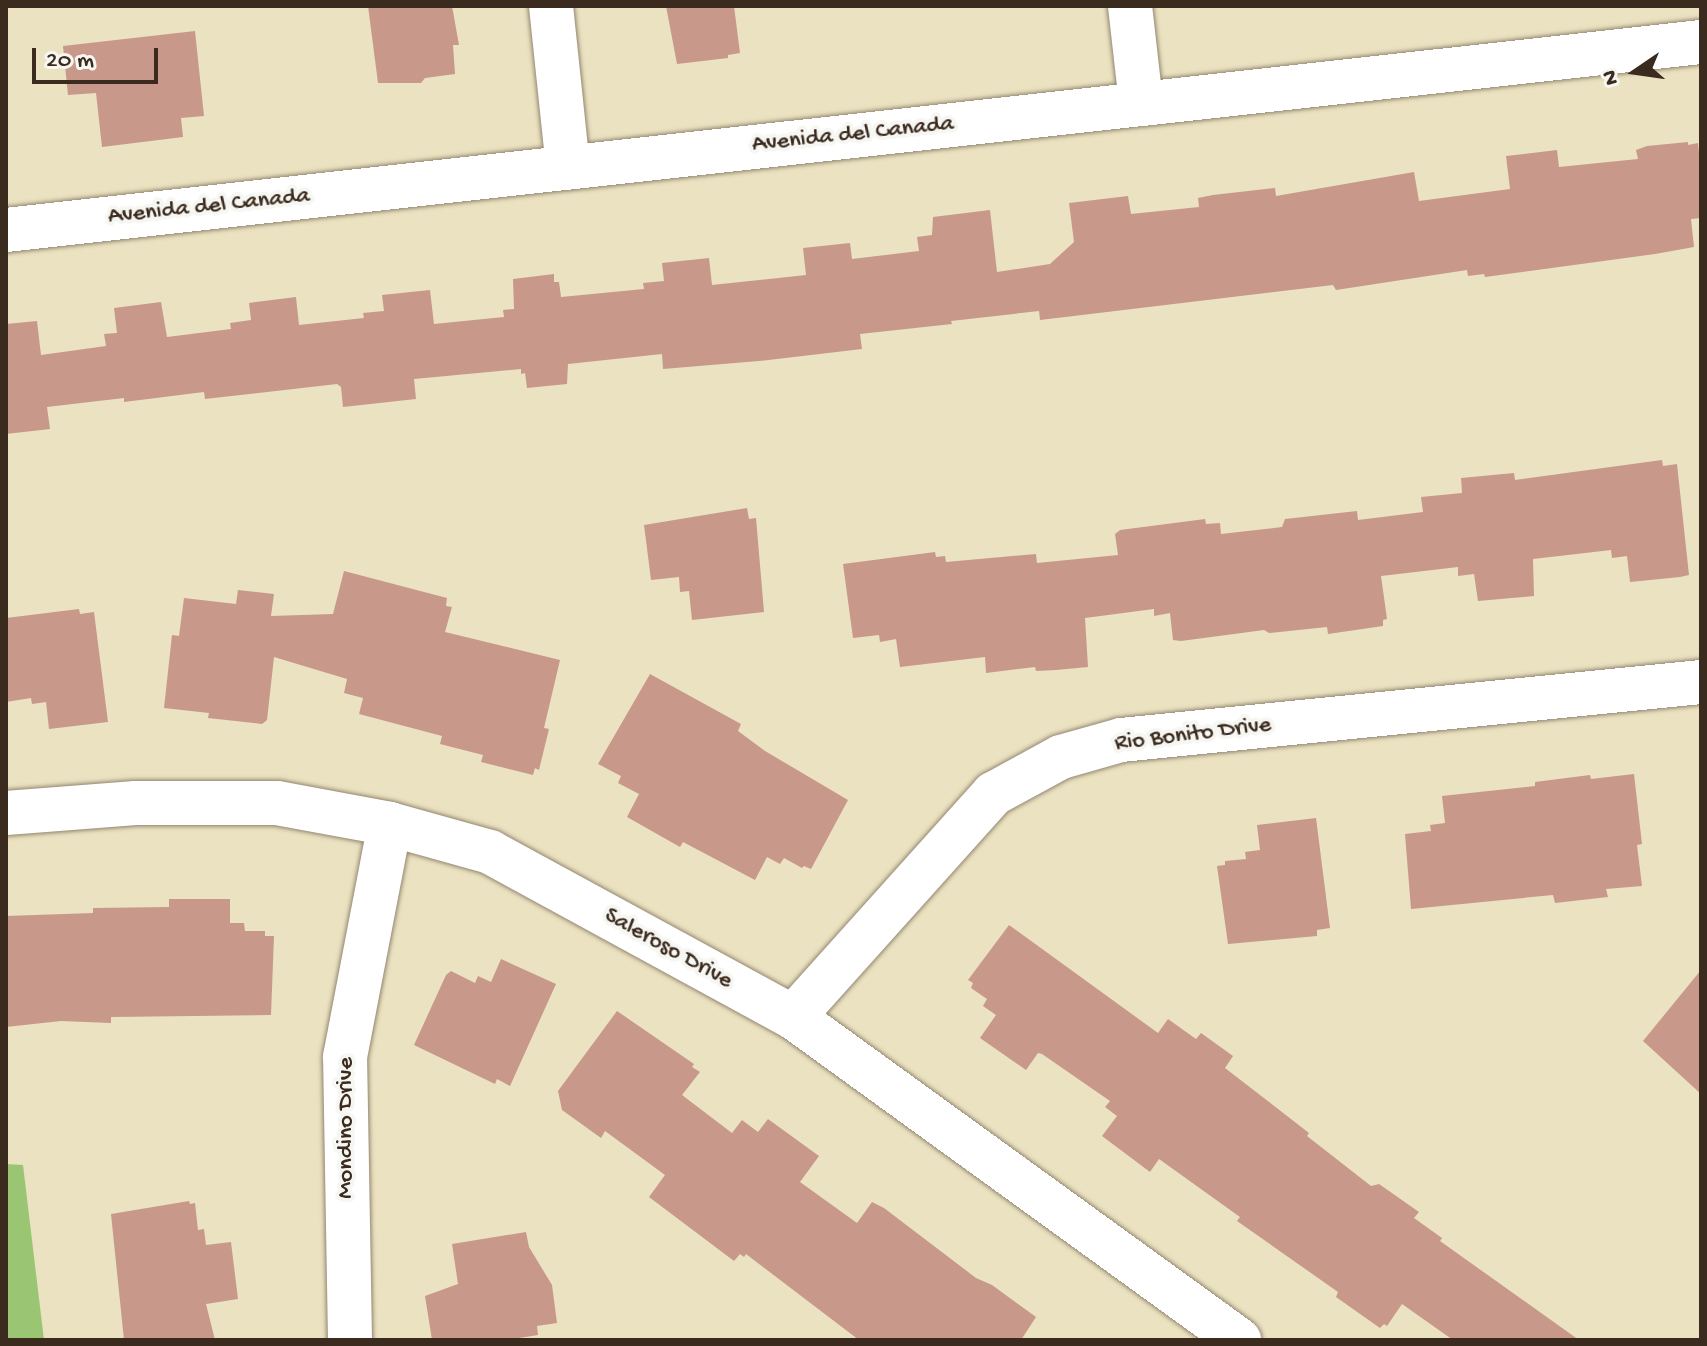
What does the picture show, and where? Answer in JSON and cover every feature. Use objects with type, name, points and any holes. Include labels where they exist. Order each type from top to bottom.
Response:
[{"type":"street","points":[[551,6],[568,167]]},
{"type":"street","points":[[1130,6],[1141,103]]},
{"type":"street","name":"Avenida del Canada","points":[[6,230],[1701,42]]},
{"type":"street","name":"Rio Bonito Drive","points":[[793,1017],[993,794],[1061,757],[1121,740],[1701,682]]},
{"type":"street","name":"Saleroso Drive","points":[[6,813],[136,803],[277,803],[390,824],[490,852],[793,1017],[1239,1340]]},
{"type":"street","name":"Mondino Drive","points":[[350,1340],[345,1057],[390,824]]},
{"type":"green space","points":[[6,1164],[23,1165],[44,1340],[6,1340]]},
{"type":"building","points":[[368,6],[452,6],[459,45],[453,45],[455,74],[425,78],[421,83],[378,83]]},
{"type":"building","points":[[666,6],[734,6],[740,53],[728,55],[728,58],[677,64]]},
{"type":"building","points":[[195,31],[204,116],[181,118],[183,137],[102,147],[96,93],[68,95],[63,46]]},
{"type":"building","points":[[1688,142],[1688,145],[1698,143],[1701,170],[1701,218],[1691,219],[1694,247],[1655,254],[1485,277],[1484,274],[1468,276],[1467,270],[1336,290],[1333,285],[1040,320],[1039,311],[951,321],[952,324],[860,334],[862,349],[759,361],[663,369],[662,354],[568,364],[567,384],[527,388],[525,373],[521,374],[521,369],[414,379],[416,399],[343,407],[341,387],[337,384],[205,399],[204,392],[124,402],[124,398],[47,407],[50,429],[6,434],[6,324],[37,321],[41,355],[106,346],[104,334],[117,333],[114,308],[161,302],[167,337],[231,329],[230,323],[251,320],[249,303],[296,297],[299,325],[364,318],[363,313],[384,311],[382,295],[430,290],[434,324],[504,317],[503,310],[514,309],[513,279],[554,274],[554,282],[559,282],[561,297],[644,289],[643,283],[664,281],[662,263],[709,258],[712,285],[806,275],[803,248],[850,243],[852,259],[919,251],[917,237],[932,235],[933,217],[990,210],[997,272],[1050,264],[1074,242],[1069,203],[1128,196],[1131,214],[1199,207],[1198,198],[1213,195],[1275,188],[1276,196],[1414,172],[1419,201],[1510,189],[1506,156],[1557,150],[1559,167],[1638,159],[1636,150],[1647,146]]},
{"type":"building","points":[[1662,460],[1663,466],[1677,464],[1689,575],[1680,577],[1630,582],[1627,556],[1612,558],[1611,550],[1533,559],[1534,596],[1478,601],[1474,574],[1458,576],[1458,567],[1381,576],[1387,619],[1383,620],[1383,626],[1328,634],[1327,627],[1269,633],[1264,630],[1181,641],[1173,640],[1170,613],[1154,616],[1154,609],[1085,618],[1088,667],[1056,670],[1036,671],[1035,667],[986,673],[985,657],[900,667],[896,639],[880,642],[879,635],[853,638],[843,564],[935,552],[936,557],[945,556],[946,562],[1036,554],[1037,563],[1118,555],[1115,534],[1120,530],[1205,519],[1206,524],[1220,523],[1221,534],[1282,527],[1285,519],[1357,511],[1358,520],[1423,512],[1421,497],[1462,493],[1461,478],[1514,473],[1515,480]]},
{"type":"building","points":[[747,508],[749,519],[756,518],[764,612],[692,620],[689,591],[680,592],[679,577],[651,580],[644,525]]},
{"type":"building","points":[[344,571],[447,598],[446,606],[452,607],[445,632],[560,660],[544,728],[549,729],[539,770],[535,768],[533,775],[481,762],[483,755],[440,744],[442,736],[359,714],[363,698],[344,693],[347,679],[274,657],[267,720],[262,724],[208,718],[209,713],[164,708],[172,635],[179,636],[184,598],[236,604],[238,590],[274,594],[271,616],[333,614]]},
{"type":"building","points":[[79,609],[80,614],[94,612],[108,722],[49,729],[46,702],[32,704],[31,698],[6,702],[6,618]]},
{"type":"building","points":[[650,674],[741,724],[738,731],[765,751],[848,800],[811,869],[802,868],[784,858],[780,864],[767,857],[755,880],[683,842],[680,847],[627,817],[639,794],[618,783],[621,776],[598,764]]},
{"type":"building","points":[[1634,774],[1642,844],[1637,845],[1642,886],[1606,889],[1608,897],[1555,903],[1553,895],[1411,909],[1405,834],[1431,831],[1430,825],[1445,823],[1442,796],[1535,786],[1535,782],[1590,775],[1591,779]]},
{"type":"building","points":[[1316,818],[1330,928],[1317,930],[1317,936],[1228,944],[1217,866],[1225,865],[1225,861],[1246,859],[1245,852],[1260,850],[1257,825]]},
{"type":"building","points":[[169,899],[230,899],[230,923],[244,923],[245,931],[265,931],[265,936],[274,936],[271,1015],[111,1017],[111,1023],[61,1021],[6,1027],[6,916],[93,913],[93,908],[169,907]]},
{"type":"building","points":[[1009,925],[1158,1033],[1168,1019],[1196,1039],[1201,1033],[1233,1056],[1225,1068],[1309,1133],[1307,1136],[1371,1186],[1379,1184],[1419,1212],[1414,1218],[1442,1238],[1440,1241],[1579,1340],[1453,1340],[1402,1304],[1387,1326],[1384,1324],[1380,1328],[1336,1297],[1338,1292],[1237,1221],[1240,1217],[1159,1159],[1150,1172],[1102,1136],[1117,1116],[1105,1107],[1110,1101],[1042,1054],[1038,1053],[1026,1070],[980,1038],[996,1015],[983,1006],[987,999],[971,988],[973,983],[968,980]]},
{"type":"building","points":[[501,959],[556,984],[510,1086],[497,1079],[495,1084],[414,1045],[446,975],[451,971],[475,983],[478,976],[491,982]]},
{"type":"building","points":[[1701,970],[1701,1094],[1643,1041]]},
{"type":"building","points":[[617,1011],[694,1064],[692,1067],[700,1072],[682,1095],[732,1133],[742,1120],[758,1132],[768,1119],[819,1156],[800,1182],[857,1223],[872,1202],[884,1208],[976,1278],[992,1285],[1036,1317],[1021,1340],[859,1340],[746,1254],[744,1257],[740,1254],[734,1261],[649,1197],[665,1175],[605,1131],[601,1138],[562,1110],[558,1091]]},
{"type":"building","points":[[189,1201],[190,1204],[195,1203],[198,1230],[204,1229],[206,1245],[231,1242],[238,1299],[206,1304],[215,1340],[124,1340],[111,1214]]},
{"type":"building","points":[[526,1232],[529,1247],[552,1285],[557,1323],[537,1326],[538,1335],[506,1340],[432,1340],[425,1296],[458,1284],[452,1244]]}]
